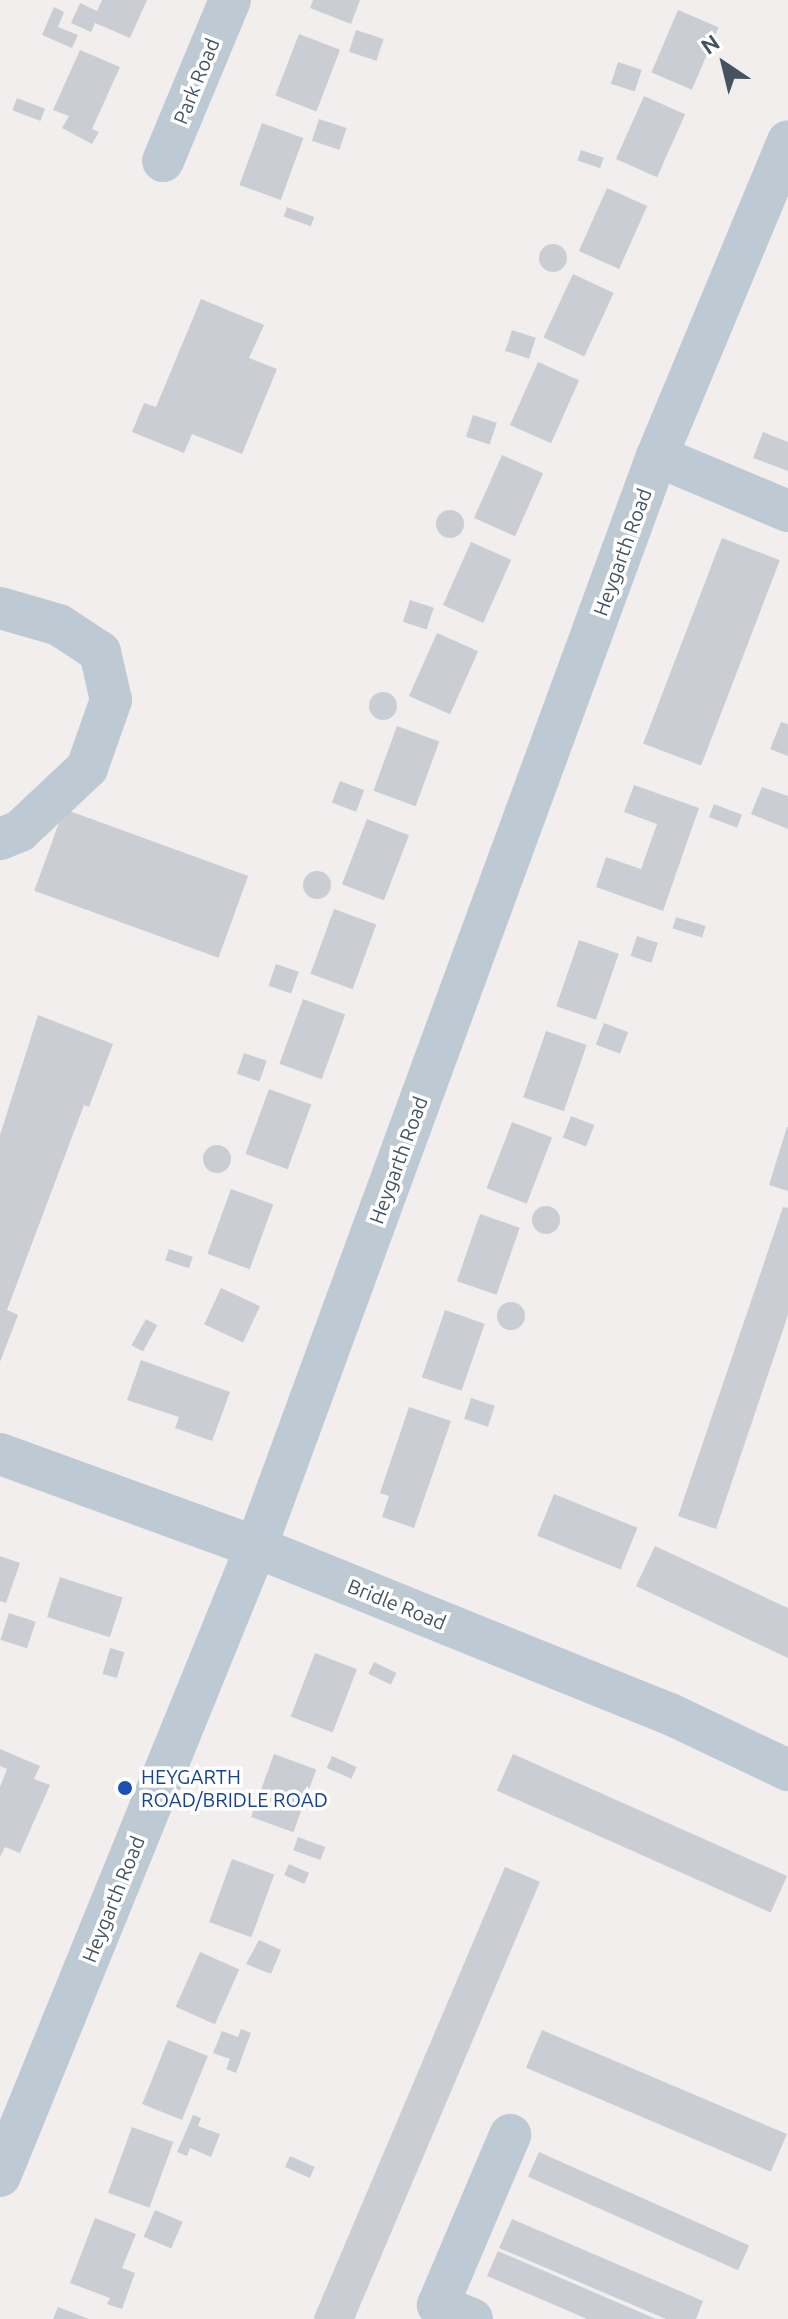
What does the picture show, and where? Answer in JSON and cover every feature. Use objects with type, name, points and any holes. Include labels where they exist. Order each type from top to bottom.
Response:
[{"type":"street","name":"Park Road","points":[[163,161],[230,0]]},
{"type":"street","name":"Heygarth Road","points":[[0,2176],[256,1547],[657,456],[788,141]]},
{"type":"street","points":[[657,456],[788,511]]},
{"type":"street","points":[[0,608],[59,625],[100,652],[111,700],[87,768],[20,831],[0,839]]},
{"type":"street","name":"Bridle Road","points":[[0,1454],[256,1547],[670,1714],[788,1770]]},
{"type":"street","points":[[472,2319],[438,2305],[510,2135]]},
{"type":"building","points":[[102,0],[147,0],[130,38],[95,23],[91,32],[71,23],[80,3],[97,11]]},
{"type":"building","points":[[313,0],[360,0],[351,24],[310,8]]},
{"type":"building","points":[[54,7],[64,12],[58,27],[78,35],[72,48],[42,35]]},
{"type":"building","points":[[678,10],[719,27],[692,90],[651,73]]},
{"type":"building","points":[[356,30],[384,39],[376,61],[349,52]]},
{"type":"building","points":[[299,34],[340,50],[316,111],[275,96]]},
{"type":"building","points":[[80,50],[120,67],[92,129],[99,132],[92,144],[62,128],[69,116],[53,110]]},
{"type":"building","points":[[618,62],[642,70],[635,92],[611,84]]},
{"type":"building","points":[[644,96],[685,114],[657,177],[616,159]]},
{"type":"building","points":[[17,98],[45,109],[40,121],[12,110]]},
{"type":"building","points":[[319,119],[347,128],[339,150],[312,141]]},
{"type":"building","points":[[262,123],[303,138],[281,200],[239,185]]},
{"type":"building","points":[[581,150],[604,158],[600,168],[577,160]]},
{"type":"building","points":[[607,188],[647,206],[619,269],[579,251]]},
{"type":"building","points":[[287,207],[314,217],[311,226],[284,216]]},
{"type":"building","points":[[553,244],[563,248],[567,258],[563,268],[553,272],[543,268],[539,258],[543,248]]},
{"type":"building","points":[[573,274],[614,293],[584,356],[543,337]]},
{"type":"building","points":[[201,299],[264,325],[249,358],[277,369],[242,454],[192,434],[184,453],[132,432],[144,403],[156,407]]},
{"type":"building","points":[[512,330],[536,338],[529,359],[505,351]]},
{"type":"building","points":[[538,362],[579,380],[551,443],[510,425]]},
{"type":"building","points":[[473,415],[497,423],[490,445],[466,437]]},
{"type":"building","points":[[763,432],[788,442],[788,471],[753,458]]},
{"type":"building","points":[[502,455],[543,473],[515,536],[474,518]]},
{"type":"building","points":[[450,510],[460,514],[464,524],[460,534],[450,538],[440,534],[436,524],[440,514]]},
{"type":"building","points":[[722,538],[780,560],[701,766],[643,743]]},
{"type":"building","points":[[471,542],[511,560],[483,623],[443,605]]},
{"type":"building","points":[[410,600],[434,608],[427,630],[403,622]]},
{"type":"building","points":[[437,633],[478,651],[450,714],[409,696]]},
{"type":"building","points":[[383,692],[393,696],[397,706],[393,716],[383,720],[373,716],[369,706],[373,696]]},
{"type":"building","points":[[781,722],[788,724],[788,756],[770,749]]},
{"type":"building","points":[[397,726],[439,741],[416,806],[373,791]]},
{"type":"building","points":[[340,781],[364,790],[356,812],[332,802]]},
{"type":"building","points":[[634,785],[699,808],[663,911],[596,887],[606,857],[641,869],[657,824],[624,812]]},
{"type":"building","points":[[762,787],[788,796],[788,829],[751,814]]},
{"type":"building","points":[[714,804],[742,815],[737,828],[709,817]]},
{"type":"building","points":[[64,809],[248,876],[218,958],[34,891]]},
{"type":"building","points":[[367,819],[409,835],[384,900],[342,884]]},
{"type":"building","points":[[317,871],[327,875],[331,885],[327,895],[317,899],[307,895],[303,885],[307,875]]},
{"type":"building","points":[[334,909],[376,924],[353,989],[310,974]]},
{"type":"building","points":[[676,917],[706,926],[702,938],[672,928]]},
{"type":"building","points":[[637,936],[658,943],[651,963],[631,956]]},
{"type":"building","points":[[579,940],[619,954],[596,1020],[556,1006]]},
{"type":"building","points":[[276,964],[299,972],[291,994],[269,986]]},
{"type":"building","points":[[303,999],[345,1014],[322,1079],[279,1064]]},
{"type":"building","points":[[38,1015],[113,1044],[89,1107],[84,1105],[7,1310],[18,1315],[0,1362],[0,1135]]},
{"type":"building","points":[[604,1023],[628,1032],[620,1054],[596,1044]]},
{"type":"building","points":[[546,1031],[587,1045],[564,1111],[523,1097]]},
{"type":"building","points":[[244,1053],[267,1061],[260,1082],[237,1074]]},
{"type":"building","points":[[269,1089],[311,1104],[288,1169],[245,1154]]},
{"type":"building","points":[[571,1116],[594,1125],[586,1146],[563,1137]]},
{"type":"building","points":[[512,1122],[552,1137],[527,1204],[487,1188]]},
{"type":"building","points":[[788,1127],[788,1191],[769,1185]]},
{"type":"building","points":[[217,1145],[227,1149],[231,1159],[227,1169],[217,1173],[207,1169],[203,1159],[207,1149]]},
{"type":"building","points":[[231,1189],[273,1204],[250,1269],[207,1254]]},
{"type":"building","points":[[546,1206],[556,1210],[560,1220],[556,1230],[546,1234],[536,1230],[532,1220],[536,1210]]},
{"type":"building","points":[[783,1207],[788,1208],[788,1315],[716,1529],[678,1516]]},
{"type":"building","points":[[480,1214],[520,1228],[497,1295],[457,1281]]},
{"type":"building","points":[[169,1249],[193,1257],[189,1268],[165,1260]]},
{"type":"building","points":[[221,1288],[260,1306],[243,1342],[204,1324]]},
{"type":"building","points":[[511,1302],[521,1306],[525,1316],[521,1326],[511,1330],[501,1326],[497,1316],[501,1306]]},
{"type":"building","points":[[445,1310],[485,1324],[462,1391],[422,1377]]},
{"type":"building","points":[[146,1319],[157,1325],[143,1352],[131,1345]]},
{"type":"building","points":[[141,1360],[230,1392],[212,1441],[175,1428],[179,1417],[127,1400]]},
{"type":"building","points":[[471,1398],[495,1406],[488,1427],[464,1419]]},
{"type":"building","points":[[409,1407],[451,1421],[414,1528],[382,1517],[389,1496],[380,1493]]},
{"type":"building","points":[[554,1494],[637,1528],[621,1569],[537,1536]]},
{"type":"building","points":[[655,1546],[788,1608],[788,1658],[636,1586]]},
{"type":"building","points":[[0,1556],[20,1563],[6,1603],[0,1601]]},
{"type":"building","points":[[60,1577],[123,1597],[110,1637],[47,1617]]},
{"type":"building","points":[[9,1613],[36,1622],[27,1648],[0,1640]]},
{"type":"building","points":[[110,1648],[124,1652],[117,1678],[103,1674]]},
{"type":"building","points":[[315,1653],[357,1669],[333,1733],[291,1716]]},
{"type":"building","points":[[374,1662],[396,1673],[391,1685],[368,1674]]},
{"type":"building","points":[[0,1749],[40,1766],[34,1779],[50,1785],[20,1853],[5,1847],[0,1857],[0,1787],[7,1769],[0,1766]]},
{"type":"building","points":[[274,1754],[316,1769],[293,1832],[251,1817]]},
{"type":"building","points":[[513,1754],[787,1876],[771,1913],[497,1791]]},
{"type":"building","points":[[332,1756],[357,1767],[351,1779],[327,1768]]},
{"type":"building","points":[[298,1837],[325,1847],[320,1860],[293,1850]]},
{"type":"building","points":[[232,1859],[274,1874],[251,1937],[209,1922]]},
{"type":"building","points":[[289,1864],[309,1873],[304,1884],[284,1875]]},
{"type":"building","points":[[505,1867],[540,1882],[354,2319],[314,2318]]},
{"type":"building","points":[[259,1940],[281,1950],[271,1974],[246,1964]]},
{"type":"building","points":[[200,1952],[239,1969],[215,2024],[176,2007]]},
{"type":"building","points":[[241,2029],[251,2033],[236,2073],[226,2069],[230,2059],[213,2053],[222,2031],[238,2037]]},
{"type":"building","points":[[542,2030],[787,2134],[771,2172],[526,2068]]},
{"type":"building","points":[[168,2040],[208,2056],[182,2120],[142,2104]]},
{"type":"building","points":[[193,2115],[201,2118],[198,2126],[220,2134],[211,2157],[190,2148],[187,2156],[177,2152]]},
{"type":"building","points":[[132,2127],[173,2142],[149,2208],[108,2193]]},
{"type":"building","points":[[539,2152],[749,2246],[738,2270],[528,2177]]},
{"type":"building","points":[[290,2156],[315,2167],[310,2178],[285,2167]]},
{"type":"building","points":[[155,2210],[183,2222],[171,2248],[144,2237]]},
{"type":"building","points":[[95,2218],[136,2234],[122,2268],[135,2273],[122,2309],[107,2304],[110,2298],[70,2283]]},
{"type":"building","points":[[512,2219],[703,2301],[696,2319],[666,2319],[499,2248]]},
{"type":"building","points":[[498,2251],[656,2319],[587,2319],[487,2276]]},
{"type":"building","points":[[58,2307],[89,2319],[53,2319]]},
{"type":"place","name":"HEYGARTH ROAD/BRIDLE ROAD","points":[[125,1788]]}]
